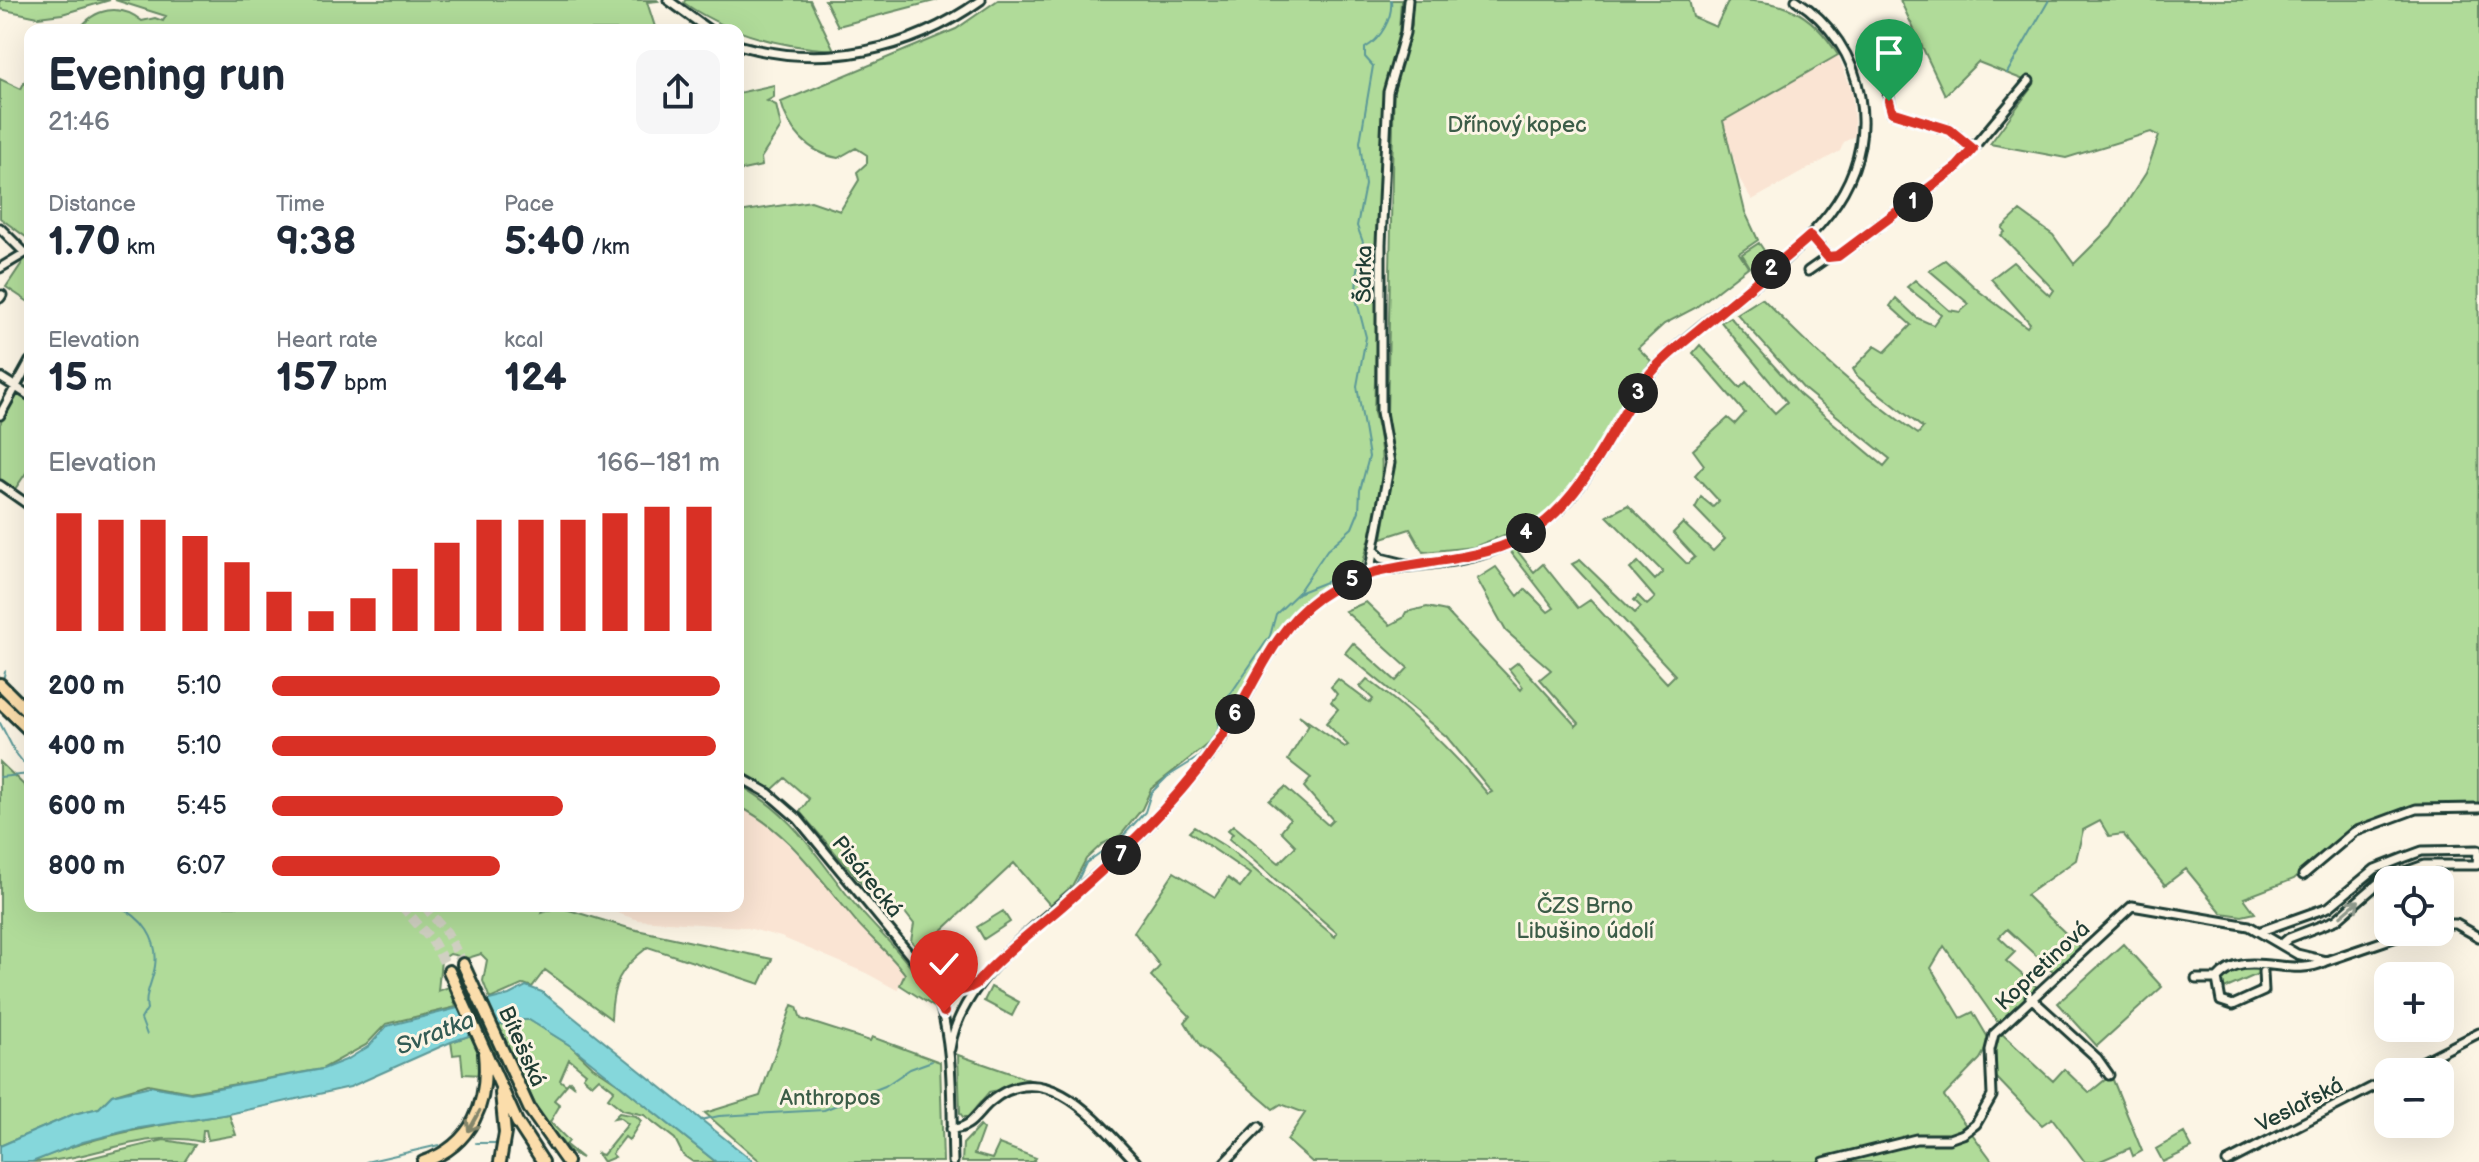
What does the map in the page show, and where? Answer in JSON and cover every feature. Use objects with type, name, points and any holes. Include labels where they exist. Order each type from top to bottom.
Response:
[{"type":"highway","points":[[0,684],[24,708]]},
{"type":"highway","points":[[0,702],[24,725]]},
{"type":"highway","name":"Bítešská","points":[[463,964],[529,1108],[550,1141]]},
{"type":"highway","name":"Bítešská","points":[[449,971],[482,1039],[486,1055]]},
{"type":"highway","points":[[486,1055],[517,1122],[543,1162]]},
{"type":"highway","points":[[423,1162],[448,1150],[474,1122],[484,1091],[486,1055]]},
{"type":"highway","points":[[495,1071],[505,1125],[500,1162]]},
{"type":"highway","points":[[550,1141],[567,1162]]},
{"type":"highway","points":[[550,1141],[574,1162]]},
{"type":"street","points":[[668,0],[701,24]]},
{"type":"street","points":[[744,46],[789,56],[847,55],[906,39],[981,0]]},
{"type":"street","name":"Šárka","points":[[1369,574],[1390,463],[1381,412],[1381,244],[1388,92],[1405,33],[1408,0]]},
{"type":"street","points":[[934,984],[947,992],[960,992],[976,984],[1126,850],[1171,802],[1219,741],[1278,642],[1302,612],[1327,592],[1369,574],[1489,552],[1539,526],[1564,504],[1595,462],[1646,379],[1672,352],[1810,236],[1829,215],[1850,183],[1860,154],[1863,120],[1858,84],[1841,46],[1815,12],[1796,0]]},
{"type":"street","points":[[1869,36],[1881,61],[1892,112],[1950,130],[1973,149]]},
{"type":"street","points":[[1808,271],[1828,257],[1838,256],[1957,167],[2029,81]]},
{"type":"street","points":[[0,228],[24,252]]},
{"type":"street","points":[[1810,236],[1828,257]]},
{"type":"street","points":[[0,268],[17,261],[24,254]]},
{"type":"street","points":[[0,415],[24,372]]},
{"type":"street","points":[[0,377],[24,392]]},
{"type":"street","points":[[0,485],[24,502]]},
{"type":"street","points":[[1374,548],[1381,558],[1407,565]]},
{"type":"street","name":"Pisárecká","points":[[744,779],[768,793],[798,819],[934,984],[944,1012],[950,1049],[953,1162]]},
{"type":"street","points":[[2303,875],[2354,832],[2416,809],[2479,808]]},
{"type":"street","points":[[2261,931],[2329,907],[2375,869],[2403,858],[2422,851],[2478,850],[2477,865],[2424,865],[2382,880],[2336,920],[2289,938],[2282,944]]},
{"type":"street","name":"Kopretinová","points":[[1824,1162],[1916,1139],[1949,1139],[1970,1129],[1992,1096],[1990,1050],[1994,1034],[2030,997],[2132,906],[2223,919],[2261,931]]},
{"type":"street","points":[[2454,924],[2479,937]]},
{"type":"street","points":[[2261,931],[2297,954],[2326,961]]},
{"type":"street","points":[[2196,979],[2217,979],[2246,962],[2303,968],[2374,945]]},
{"type":"street","points":[[2217,979],[2218,991],[2225,1003],[2233,1005],[2260,994],[2266,987],[2263,972]]},
{"type":"street","points":[[950,1049],[959,1015],[976,984]]},
{"type":"street","points":[[2030,997],[2107,1068],[2109,1075]]},
{"type":"street","points":[[2430,1058],[2479,1033]]},
{"type":"street","name":"Veslařská","points":[[2227,1162],[2374,1086]]},
{"type":"street","points":[[951,1129],[967,1127],[1003,1093],[1024,1088],[1048,1090],[1083,1106],[1136,1162]]},
{"type":"street","points":[[1225,1162],[1259,1127]]},
{"type":"shaded area","points":[[1838,55],[1852,91],[1855,136],[1844,142],[1840,151],[1752,200],[1739,178],[1723,120]]},
{"type":"shaded area","points":[[744,809],[763,818],[827,884],[850,914],[887,950],[905,975],[897,990],[866,973],[781,937],[744,927],[638,920],[615,912],[744,912]]},
{"type":"green space","points":[[0,0],[110,0],[62,14],[38,17],[0,9]]},
{"type":"green space","points":[[115,0],[658,1],[647,2],[654,24],[84,24],[108,10],[125,12],[142,21],[155,18],[163,21],[166,16]]},
{"type":"green space","points":[[685,0],[810,0],[834,50],[794,46],[755,37],[744,33],[744,24],[721,24],[684,3]]},
{"type":"green space","points":[[825,0],[938,0],[838,26]]},
{"type":"green space","points":[[998,0],[1401,0],[1399,32],[1384,93],[1374,413],[1382,472],[1377,510],[1361,569],[1323,589],[1298,609],[1279,633],[1219,735],[1151,789],[1142,809],[1121,835],[1102,844],[1086,859],[1072,886],[1050,905],[1014,863],[920,951],[911,941],[914,924],[903,910],[886,912],[800,812],[809,799],[785,778],[772,790],[744,775],[744,211],[811,201],[840,211],[859,180],[857,172],[867,163],[867,155],[856,148],[838,158],[817,151],[794,130],[781,102],[956,29]]},
{"type":"green space","name":"Dřínový kopec","points":[[1412,0],[1689,0],[1693,17],[1716,27],[1729,0],[1764,2],[1793,10],[1805,17],[1817,27],[1838,55],[1723,121],[1745,212],[1758,240],[1739,253],[1748,267],[1695,308],[1664,324],[1638,348],[1651,361],[1585,468],[1545,519],[1474,547],[1423,552],[1410,529],[1382,538],[1395,463],[1387,418],[1394,77],[1412,26]]},
{"type":"green space","name":"ČZS Brno Libušino údolí","points":[[1900,0],[2479,0],[2478,803],[2414,805],[2352,828],[2294,879],[2244,898],[2255,913],[2242,916],[2222,913],[2186,869],[2165,885],[2123,834],[2109,836],[2100,821],[2083,830],[2076,860],[2026,895],[2083,950],[2056,974],[2007,929],[1999,937],[2015,952],[2006,961],[2038,988],[1999,1024],[1944,946],[1931,968],[1961,1018],[1973,1012],[1990,1041],[1980,1059],[1944,1096],[1993,1162],[1312,1162],[1287,1140],[1305,1113],[1281,1104],[1273,1109],[1200,1046],[1185,1022],[1190,1016],[1151,976],[1160,966],[1134,932],[1174,872],[1215,897],[1228,878],[1240,887],[1250,874],[1189,832],[1194,827],[1231,850],[1335,937],[1337,933],[1229,839],[1233,834],[1228,830],[1233,825],[1279,863],[1296,846],[1281,831],[1290,819],[1269,801],[1285,787],[1328,825],[1333,820],[1304,787],[1311,778],[1288,760],[1309,725],[1299,715],[1345,747],[1348,745],[1326,723],[1338,709],[1331,702],[1337,694],[1331,687],[1338,679],[1370,703],[1373,699],[1360,687],[1367,679],[1431,733],[1488,794],[1492,792],[1446,736],[1345,653],[1353,643],[1396,681],[1408,668],[1345,611],[1366,602],[1390,625],[1403,618],[1406,612],[1427,607],[1446,611],[1521,690],[1523,687],[1509,669],[1518,662],[1576,726],[1579,723],[1540,679],[1551,670],[1506,631],[1477,579],[1496,567],[1518,596],[1525,589],[1548,612],[1554,608],[1510,551],[1515,548],[1534,572],[1543,564],[1578,608],[1590,600],[1667,683],[1675,675],[1572,564],[1580,560],[1635,613],[1641,607],[1634,600],[1638,596],[1647,605],[1655,598],[1630,569],[1638,562],[1655,580],[1663,572],[1607,516],[1628,505],[1687,564],[1695,557],[1673,533],[1683,523],[1713,551],[1725,539],[1695,508],[1701,497],[1713,507],[1719,501],[1695,475],[1704,465],[1693,450],[1728,418],[1735,424],[1745,413],[1693,353],[1700,345],[1740,388],[1746,382],[1775,413],[1787,402],[1721,322],[1730,317],[1799,394],[1884,466],[1890,459],[1804,389],[1737,314],[1762,298],[1837,370],[1918,434],[1923,428],[1857,376],[1853,369],[1875,346],[1885,352],[1911,325],[1890,306],[1896,298],[1917,318],[1933,325],[1941,314],[1907,287],[1915,280],[1949,310],[1960,312],[1969,304],[1929,270],[1945,260],[1980,292],[2027,327],[2030,323],[1991,279],[2013,262],[2050,296],[2054,290],[2001,235],[2005,232],[2002,228],[2020,211],[2053,235],[2074,264],[2111,227],[2146,173],[2159,136],[2151,132],[2066,158],[1990,144],[2034,84],[1978,62],[1945,95]]},
{"type":"green space","points":[[0,79],[21,89],[24,83],[24,236],[0,218]]},
{"type":"green space","points":[[774,85],[774,97],[767,101],[776,105],[781,127],[761,158],[762,166],[744,170],[744,92]]},
{"type":"green space","points":[[1759,243],[1771,261],[1753,272],[1742,254]]},
{"type":"green space","points":[[24,260],[24,299],[6,287]]},
{"type":"green space","points":[[18,392],[24,395],[24,476],[15,489],[0,479],[0,424]]},
{"type":"green space","points":[[0,762],[24,785],[24,912],[576,912],[632,929],[772,959],[760,984],[648,947],[619,978],[613,996],[611,1019],[545,970],[532,987],[524,984],[490,999],[483,981],[487,960],[481,954],[468,958],[450,954],[441,960],[438,991],[449,987],[456,1007],[386,1024],[366,1045],[322,1069],[190,1092],[148,1084],[112,1095],[99,1108],[74,1114],[0,1146]]},
{"type":"green space","points":[[744,788],[787,820],[859,910],[907,962],[934,1007],[900,985],[905,974],[892,958],[786,840],[744,810]]},
{"type":"green space","points":[[1003,911],[1010,922],[984,939],[977,927]]},
{"type":"green space","points":[[2123,944],[2162,987],[2097,1046],[2058,1003]]},
{"type":"green space","points":[[2246,967],[2258,969],[2258,974],[2222,990],[2221,978]]},
{"type":"green space","points":[[991,987],[1019,1002],[1012,1016],[984,1001]]},
{"type":"green space","name":"Anthropos","points":[[792,1005],[797,1007],[801,1019],[870,1041],[872,1037],[940,1062],[943,1162],[761,1162],[705,1113],[760,1096]]},
{"type":"green space","points":[[515,1020],[530,1020],[571,1046],[593,1067],[716,1162],[693,1162],[683,1155],[675,1139],[644,1115],[623,1110],[608,1098],[614,1090],[599,1078],[592,1085],[583,1077],[586,1073],[569,1059],[560,1080],[566,1085],[569,1082],[554,1100],[560,1105],[550,1122],[569,1141],[566,1145],[582,1158],[570,1152],[548,1124],[546,1127],[509,1050],[480,1056],[482,1075],[463,1074],[461,1054],[453,1055],[451,1042]]},
{"type":"green space","points":[[2000,1032],[2053,1081],[2064,1069],[2089,1093],[2111,1075],[2142,1151],[2133,1156],[2130,1148],[2098,1162],[2085,1162],[2052,1118],[2042,1125],[1993,1074],[1992,1054]]},
{"type":"green space","points":[[958,1055],[1036,1082],[989,1092],[968,1117],[963,1117],[960,1113]]},
{"type":"green space","points":[[619,1113],[636,1116],[641,1121],[629,1140],[625,1137],[612,1154],[615,1157],[603,1162],[597,1153],[603,1155],[628,1124],[619,1117],[614,1118]]},
{"type":"green space","points":[[229,1114],[236,1135],[208,1140],[206,1130],[203,1130],[202,1142],[158,1139],[75,1157],[32,1162],[104,1137]]},
{"type":"green space","points":[[980,1126],[983,1129],[974,1154],[992,1159],[999,1144],[1036,1158],[1033,1162],[962,1162],[963,1144]]},
{"type":"green space","points":[[2184,1133],[2192,1148],[2163,1162],[2156,1149]]},
{"type":"green space","points":[[164,1140],[195,1145],[184,1162],[73,1162]]},
{"type":"water","name":"Svratka","points":[[526,986],[542,992],[754,1162],[716,1162],[571,1046],[529,1020],[515,1020],[451,1042],[350,1087],[229,1114],[134,1129],[83,1142],[32,1162],[0,1162],[0,1146],[74,1114],[99,1108],[112,1095],[150,1086],[191,1093],[323,1069],[369,1046],[387,1026],[509,995]]},
{"type":"waterway","points":[[1053,906],[1075,886],[1086,863],[1122,837],[1145,812],[1151,793],[1167,777],[1199,757],[1218,730],[1221,708],[1270,636],[1276,614],[1297,594],[1327,550],[1352,528],[1359,511],[1360,490],[1369,457],[1357,386],[1366,337],[1356,298],[1357,270],[1363,242],[1357,226],[1365,185],[1360,142],[1373,66],[1365,57],[1365,48],[1385,27],[1391,0]]},
{"type":"waterway","points":[[2007,73],[2049,0]]},
{"type":"waterway","points":[[1298,593],[1341,576]]},
{"type":"waterway","points":[[3,681],[5,671]]},
{"type":"waterway","points":[[0,723],[24,763]]},
{"type":"waterway","points":[[0,777],[24,775]]},
{"type":"waterway","points":[[128,912],[147,930],[156,956],[147,1009],[141,1019],[147,1035]]},
{"type":"waterway","points":[[997,954],[1018,937]]},
{"type":"waterway","points":[[701,1120],[719,1116],[824,1110],[885,1086],[910,1069],[932,1061]]},
{"type":"waterway","points":[[476,1143],[500,1143]]},
{"type":"waterway","points":[[366,1162],[439,1145]]},
{"type":"tunnel","points":[[407,912],[433,942],[449,971]]},
{"type":"tunnel","points":[[430,912],[447,933],[463,964]]},
{"type":"route","points":[[944,1012],[934,984],[947,992],[960,992],[976,984],[1126,850],[1171,802],[1219,741],[1278,642],[1309,605],[1344,583],[1369,574],[1489,552],[1539,526],[1564,504],[1620,424],[1646,379],[1672,352],[1810,236],[1828,257],[1838,256],[1908,206],[1957,167],[1973,149],[1950,130],[1892,112],[1889,101]]}]
